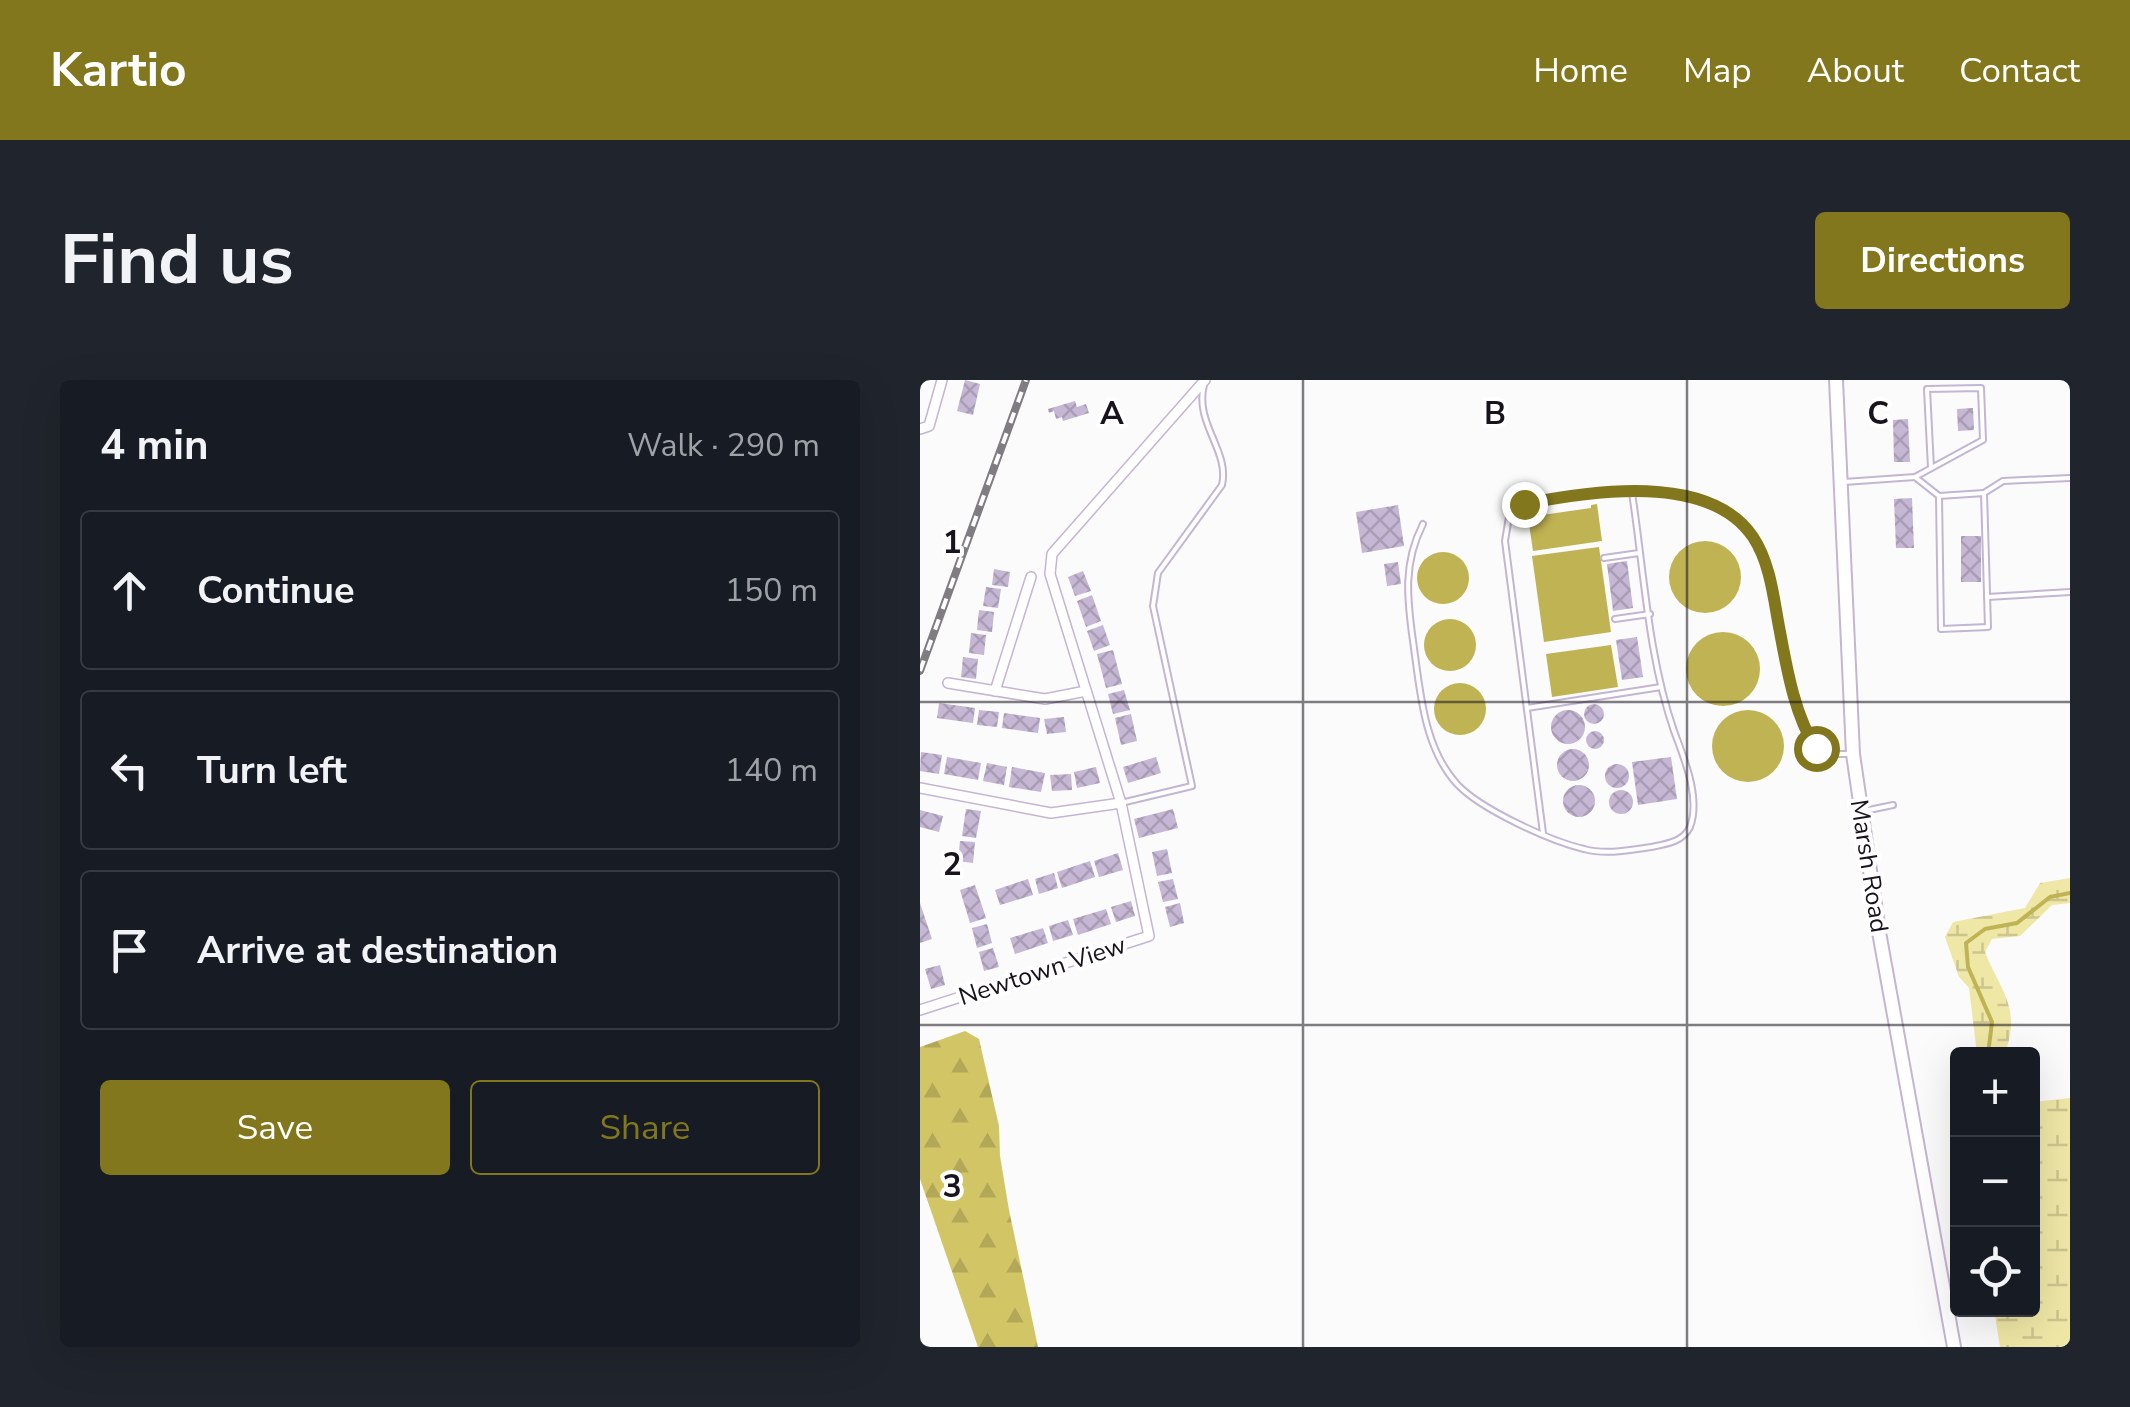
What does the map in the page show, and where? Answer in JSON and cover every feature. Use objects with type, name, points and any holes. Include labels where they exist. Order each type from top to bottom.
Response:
[{"type":"main road","name":"Marsh Road","points":[[1836,380],[1852,754],[1954,1347]]},
{"type":"street","points":[[920,429],[929,426],[942,380]]},
{"type":"street","name":"Newtown View","points":[[920,1010],[1149,936],[1121,803],[1050,574],[1052,554],[1205,380]]},
{"type":"street","points":[[995,691],[1030,578]]},
{"type":"street","points":[[948,683],[1045,699],[1086,691]]},
{"type":"street","points":[[920,788],[1050,813],[1121,803]]},
{"type":"lane","points":[[1121,803],[1192,786],[1153,606],[1153,588],[1158,573],[1222,485],[1225,472],[1203,415],[1201,396],[1205,380]]},
{"type":"lane","points":[[1840,482],[1915,477],[1932,468],[1983,440],[1980,388],[1927,389],[1932,468]]},
{"type":"lane","points":[[1915,477],[1939,496],[1984,493],[2003,481],[2070,478]]},
{"type":"lane","points":[[1543,833],[1505,540],[1509,517],[1524,504],[1632,493],[1691,496],[1727,512],[1742,524],[1764,558],[1786,668],[1808,736],[1825,754],[1852,754]]},
{"type":"lane","points":[[1423,524],[1406,572],[1417,669],[1432,743],[1456,784],[1477,802],[1584,850],[1620,852],[1671,843],[1684,836],[1692,816],[1692,792],[1661,687],[1632,493]]},
{"type":"lane","points":[[1939,496],[1941,629],[1988,627],[1984,493]]},
{"type":"lane","points":[[1604,558],[1641,552]]},
{"type":"lane","points":[[1987,597],[2070,592]]},
{"type":"lane","points":[[1615,618],[1650,614]]},
{"type":"lane","points":[[1527,708],[1661,687]]},
{"type":"lane","points":[[1861,811],[1894,805]]},
{"type":"green space","points":[[2070,878],[2070,903],[2052,905],[2020,936],[1992,939],[1985,952],[2007,1001],[2009,1038],[2007,1047],[1976,1047],[1969,988],[1959,977],[1945,937],[1953,922],[2025,908],[2040,883]]},
{"type":"green space","points":[[965,1031],[979,1039],[999,1126],[1009,1210],[1038,1347],[978,1347],[920,1179],[920,1047]]},
{"type":"green space","points":[[2070,1098],[2070,1347],[2000,1347],[1995,1317],[2040,1317],[2040,1101]]},
{"type":"shaded area","points":[[1597,504],[1602,541],[1533,551],[1528,517]]},
{"type":"shaded area","points":[[1705,541],[1730,552],[1741,577],[1730,602],[1705,613],[1680,602],[1669,577],[1680,552]]},
{"type":"shaded area","points":[[1599,547],[1611,632],[1544,642],[1532,556]]},
{"type":"shaded area","points":[[1443,552],[1462,559],[1469,578],[1462,597],[1443,604],[1424,597],[1417,578],[1424,559]]},
{"type":"shaded area","points":[[1450,619],[1468,627],[1476,645],[1468,663],[1450,671],[1432,663],[1424,645],[1432,627]]},
{"type":"shaded area","points":[[1723,632],[1749,643],[1760,669],[1749,695],[1723,706],[1697,695],[1686,669],[1697,643]]},
{"type":"shaded area","points":[[1611,645],[1618,687],[1552,697],[1546,654]]},
{"type":"shaded area","points":[[1460,683],[1479,690],[1486,709],[1479,728],[1460,735],[1441,728],[1434,709],[1441,690]]},
{"type":"shaded area","points":[[1748,710],[1773,721],[1784,746],[1773,771],[1748,782],[1723,771],[1712,746],[1723,721]]},
{"type":"building","points":[[965,380],[980,384],[973,415],[957,411]]},
{"type":"building","points":[[1075,401],[1077,407],[1086,404],[1089,413],[1063,421],[1062,417],[1056,419],[1054,411],[1049,413],[1048,409]]},
{"type":"building","points":[[1973,408],[1974,430],[1958,431],[1957,409]]},
{"type":"building","points":[[1908,419],[1910,462],[1894,462],[1893,420]]},
{"type":"building","points":[[1912,498],[1914,548],[1896,548],[1894,499]]},
{"type":"building","points":[[1398,505],[1404,546],[1362,553],[1356,512]]},
{"type":"building","points":[[1961,536],[1981,536],[1981,582],[1961,582]]},
{"type":"building","points":[[1627,561],[1633,608],[1613,611],[1607,564]]},
{"type":"building","points":[[1398,562],[1401,584],[1387,586],[1384,564]]},
{"type":"building","points":[[994,569],[1010,572],[1008,587],[992,585]]},
{"type":"building","points":[[1083,571],[1091,591],[1075,596],[1068,577]]},
{"type":"building","points":[[986,587],[1001,589],[998,608],[983,606]]},
{"type":"building","points":[[1092,595],[1101,621],[1086,627],[1077,601]]},
{"type":"building","points":[[979,610],[994,612],[992,632],[977,630]]},
{"type":"building","points":[[1103,625],[1110,645],[1094,651],[1087,631]]},
{"type":"building","points":[[971,633],[986,635],[984,655],[969,653]]},
{"type":"building","points":[[1637,637],[1643,677],[1622,680],[1616,640]]},
{"type":"building","points":[[1113,650],[1122,684],[1106,688],[1097,654]]},
{"type":"building","points":[[963,657],[978,659],[976,679],[961,677]]},
{"type":"building","points":[[1124,690],[1130,710],[1113,714],[1108,694]]},
{"type":"building","points":[[939,703],[975,708],[973,723],[937,718]]},
{"type":"building","points":[[1590,704],[1598,704],[1604,714],[1598,724],[1590,724],[1584,718],[1584,710]]},
{"type":"building","points":[[979,710],[999,712],[997,727],[977,725]]},
{"type":"building","points":[[1568,710],[1580,715],[1585,727],[1580,739],[1568,744],[1556,739],[1551,727],[1556,715]]},
{"type":"building","points":[[1004,713],[1040,718],[1038,733],[1002,728]]},
{"type":"building","points":[[1131,714],[1137,741],[1121,745],[1115,718]]},
{"type":"building","points":[[1064,717],[1066,732],[1047,734],[1044,719]]},
{"type":"building","points":[[1595,731],[1602,733],[1602,747],[1595,749],[1588,747],[1586,740],[1588,733]]},
{"type":"building","points":[[1573,749],[1585,753],[1589,765],[1585,777],[1573,781],[1561,777],[1557,765],[1561,753]]},
{"type":"building","points":[[921,752],[942,755],[939,774],[920,771]]},
{"type":"building","points":[[947,757],[981,763],[978,780],[944,774]]},
{"type":"building","points":[[1156,757],[1161,773],[1128,783],[1123,767]]},
{"type":"building","points":[[1671,757],[1677,799],[1638,805],[1632,762]]},
{"type":"building","points":[[987,763],[1007,767],[1004,785],[983,781]]},
{"type":"building","points":[[1617,764],[1629,776],[1617,788],[1605,776]]},
{"type":"building","points":[[1012,767],[1045,773],[1041,792],[1009,787]]},
{"type":"building","points":[[1096,767],[1100,783],[1077,788],[1074,772]]},
{"type":"building","points":[[1071,774],[1072,790],[1052,791],[1050,775]]},
{"type":"building","points":[[1579,785],[1590,790],[1595,801],[1590,812],[1579,817],[1568,812],[1563,801],[1568,790]]},
{"type":"building","points":[[1621,790],[1633,802],[1621,814],[1609,802]]},
{"type":"building","points":[[966,809],[981,811],[976,838],[962,836]]},
{"type":"building","points":[[1173,809],[1178,828],[1139,838],[1134,819]]},
{"type":"building","points":[[920,810],[943,816],[939,832],[920,827]]},
{"type":"building","points":[[960,841],[975,842],[973,863],[958,861]]},
{"type":"building","points":[[1167,849],[1172,873],[1157,876],[1152,852]]},
{"type":"building","points":[[1118,853],[1123,870],[1099,877],[1094,861]]},
{"type":"building","points":[[1090,861],[1095,877],[1062,888],[1057,872]]},
{"type":"building","points":[[1054,873],[1058,888],[1039,894],[1035,879]]},
{"type":"building","points":[[1028,879],[1033,895],[1000,905],[995,890]]},
{"type":"building","points":[[1173,879],[1178,899],[1163,902],[1158,882]]},
{"type":"building","points":[[975,885],[986,918],[970,923],[960,890]]},
{"type":"building","points":[[1131,901],[1135,916],[1116,922],[1111,907]]},
{"type":"building","points":[[920,903],[932,939],[920,943]]},
{"type":"building","points":[[1180,903],[1184,923],[1170,927],[1165,907]]},
{"type":"building","points":[[1106,909],[1111,924],[1078,935],[1073,919]]},
{"type":"building","points":[[1068,920],[1073,935],[1053,941],[1049,926]]},
{"type":"building","points":[[987,924],[992,943],[977,948],[972,928]]},
{"type":"building","points":[[1043,928],[1048,943],[1015,954],[1010,938]]},
{"type":"building","points":[[993,948],[999,967],[984,971],[979,952]]},
{"type":"building","points":[[940,965],[945,985],[931,989],[925,969]]},
{"type":"waterway","points":[[1989,1047],[1992,1022],[1968,967],[1966,943],[1985,929],[2017,923],[2050,897],[2070,893]]},
{"type":"railway","points":[[920,671],[1026,380]]},
{"type":"route","points":[[1524,504],[1616,494],[1674,493],[1708,502],[1742,524],[1764,558],[1786,668],[1808,736],[1816,748]]}]
